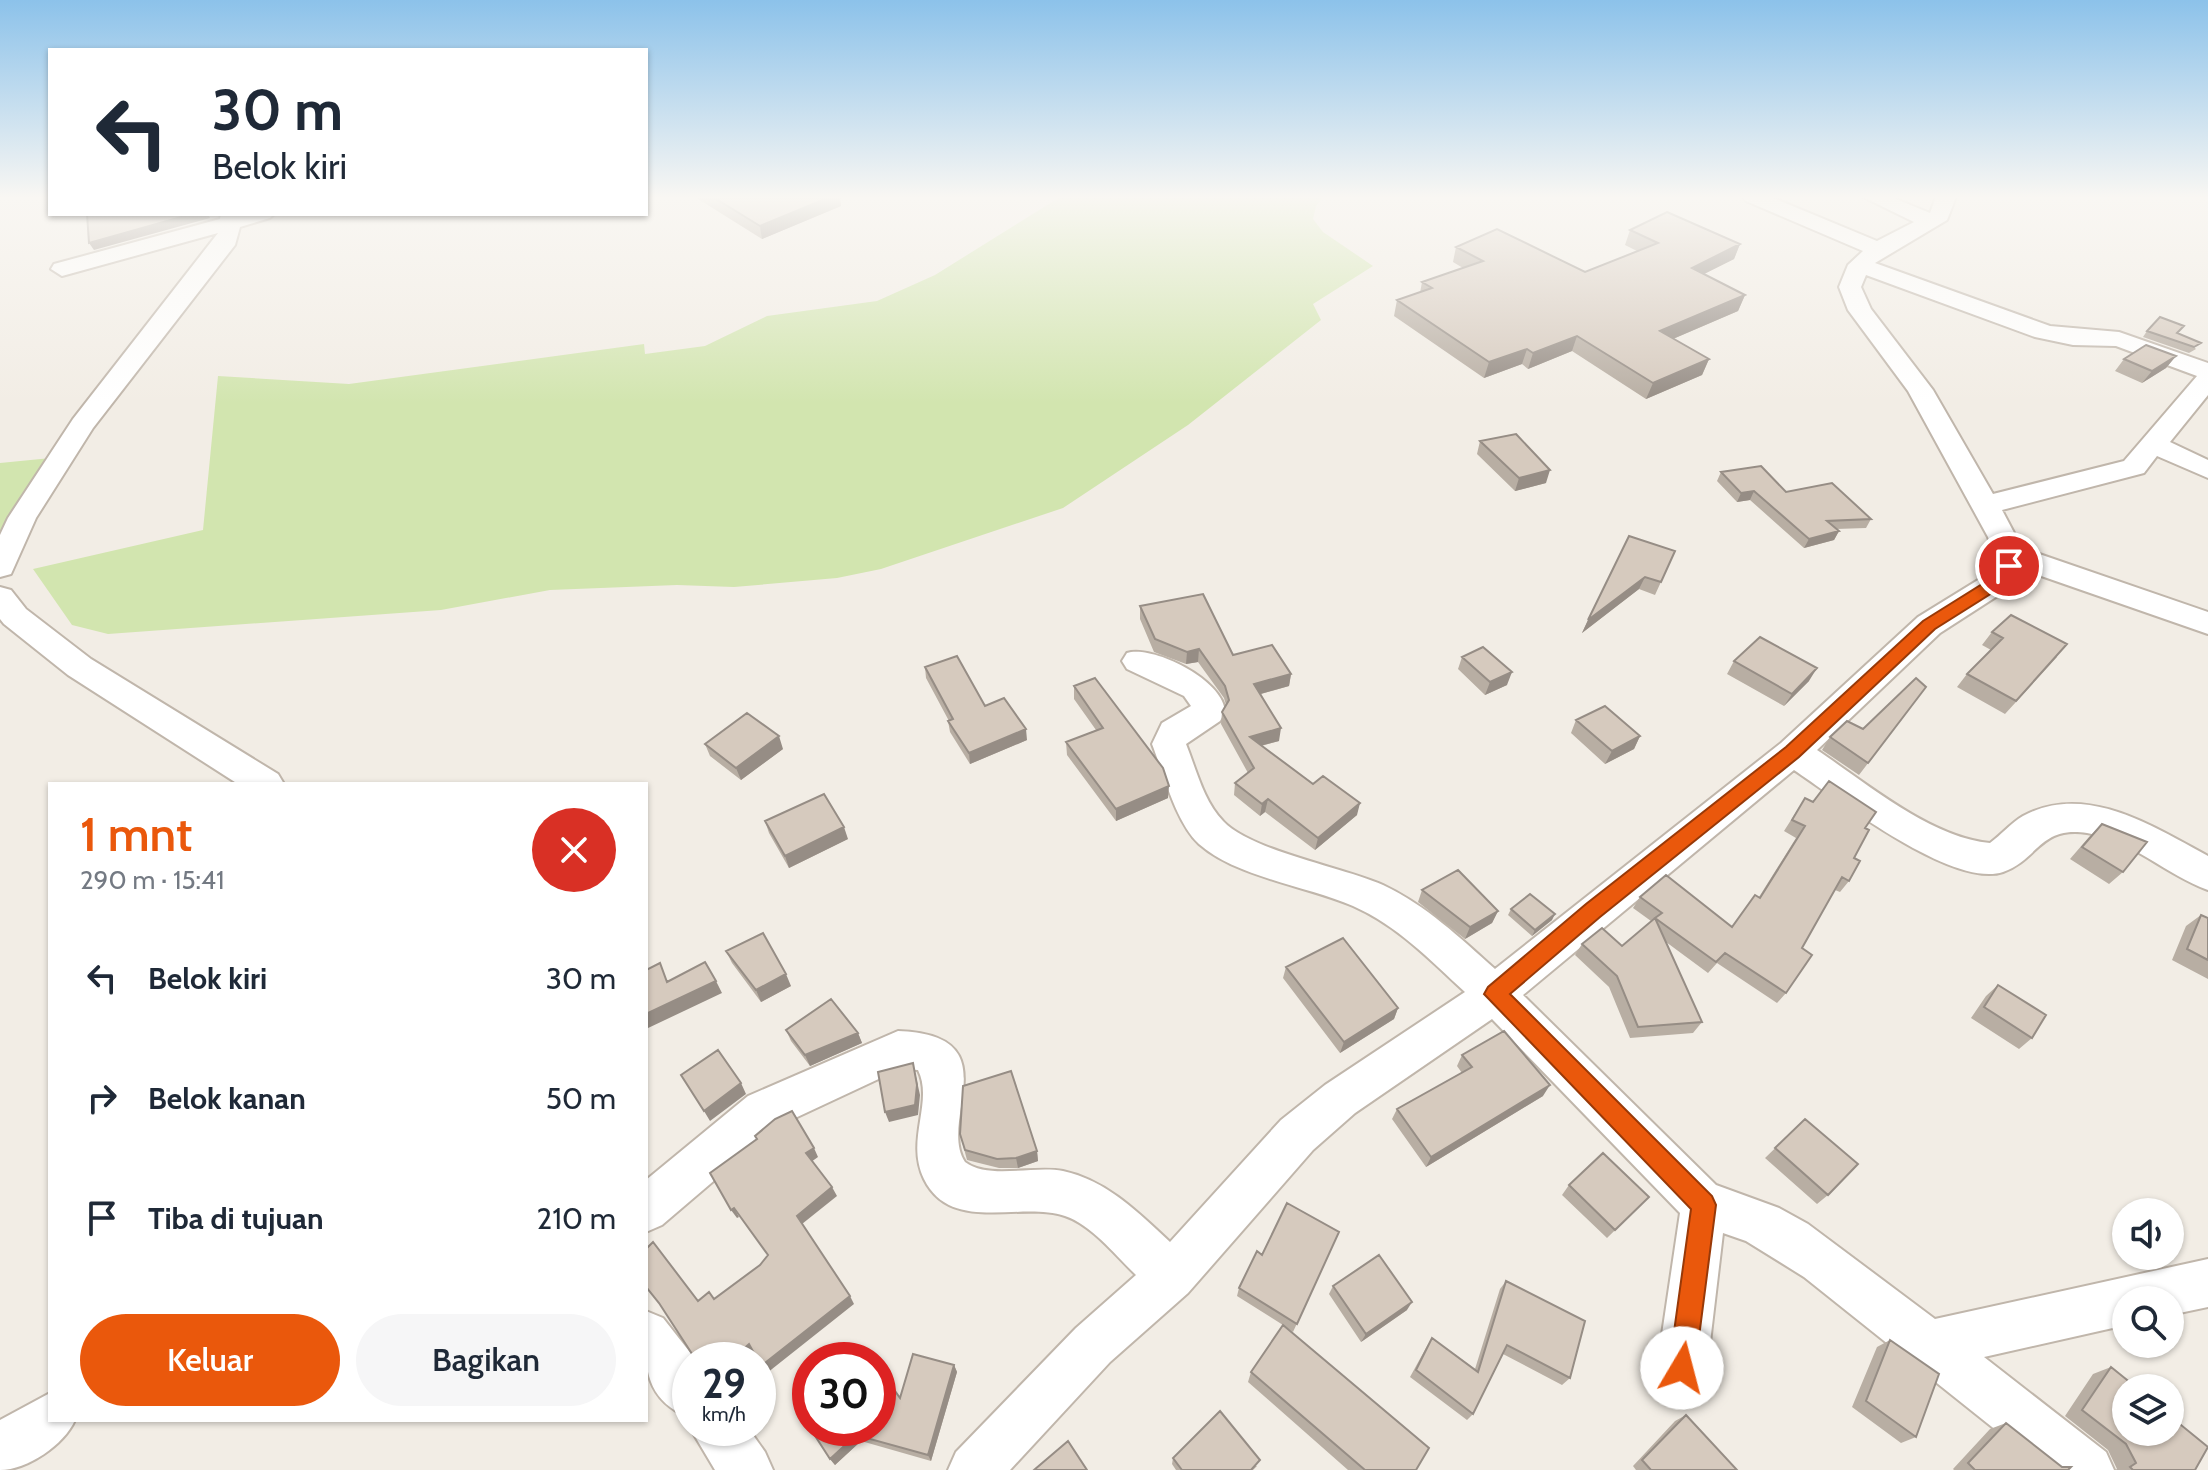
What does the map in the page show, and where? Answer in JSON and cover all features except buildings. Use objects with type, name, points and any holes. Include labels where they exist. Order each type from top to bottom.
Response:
[{"type":"street","points":[[62,269],[73,266]]},
{"type":"street","points":[[0,567],[22,518],[82,425],[208,266]]},
{"type":"street","points":[[974,1470],[1093,1345],[1171,1276],[1297,1135],[1340,1099],[1495,994],[1593,911],[1793,752],[1929,625],[2005,577],[2009,554],[1986,505],[1920,390],[1860,310],[1850,287],[1863,266]]},
{"type":"street","points":[[1888,266],[2044,332],[2119,339],[2208,372]]},
{"type":"street","points":[[1986,505],[2134,467],[2208,379]]},
{"type":"street","points":[[2153,444],[2208,470]]},
{"type":"street","points":[[2009,554],[2208,623]]},
{"type":"street","points":[[0,597],[6,611],[46,644],[263,782]]},
{"type":"street","points":[[1138,661],[1196,688],[1208,704],[1208,712],[1174,732],[1169,744],[1191,801],[1211,833],[1228,845],[1283,869],[1366,895],[1398,910],[1495,994],[1704,1205],[1724,1208],[1786,1239],[2088,1470]]},
{"type":"street","points":[[1793,752],[1926,836],[1972,858],[1995,859],[2043,823],[2080,818],[2118,828],[2208,874]]},
{"type":"street","points":[[648,1207],[763,1111],[840,1079],[890,1053],[922,1051],[933,1056],[941,1069],[943,1096],[935,1147],[937,1158],[951,1182],[974,1192],[1050,1190],[1078,1198],[1171,1276]]},
{"type":"street","points":[[1682,1368],[1704,1205]]},
{"type":"street","points":[[2184,1288],[2208,1283]]},
{"type":"street","points":[[1928,1345],[2112,1304]]},
{"type":"street","points":[[648,1338],[672,1369]]},
{"type":"street","points":[[0,1450],[48,1419]]},
{"type":"street","points":[[729,1446],[747,1470]]},
{"type":"green space","points":[[950,266],[1373,266],[1313,304],[1321,320],[1188,425],[1063,508],[881,569],[837,578],[734,587],[677,585],[550,590],[441,610],[108,634],[72,625],[33,569],[203,530],[218,376],[349,384],[644,344],[645,354],[705,346],[767,316],[877,301]]},
{"type":"green space","points":[[51,458],[0,554],[0,463]]},
{"type":"route","points":[[1682,1368],[1704,1205],[1495,994],[1593,911],[1793,752],[1929,625],[2005,577],[2009,566]]}]
